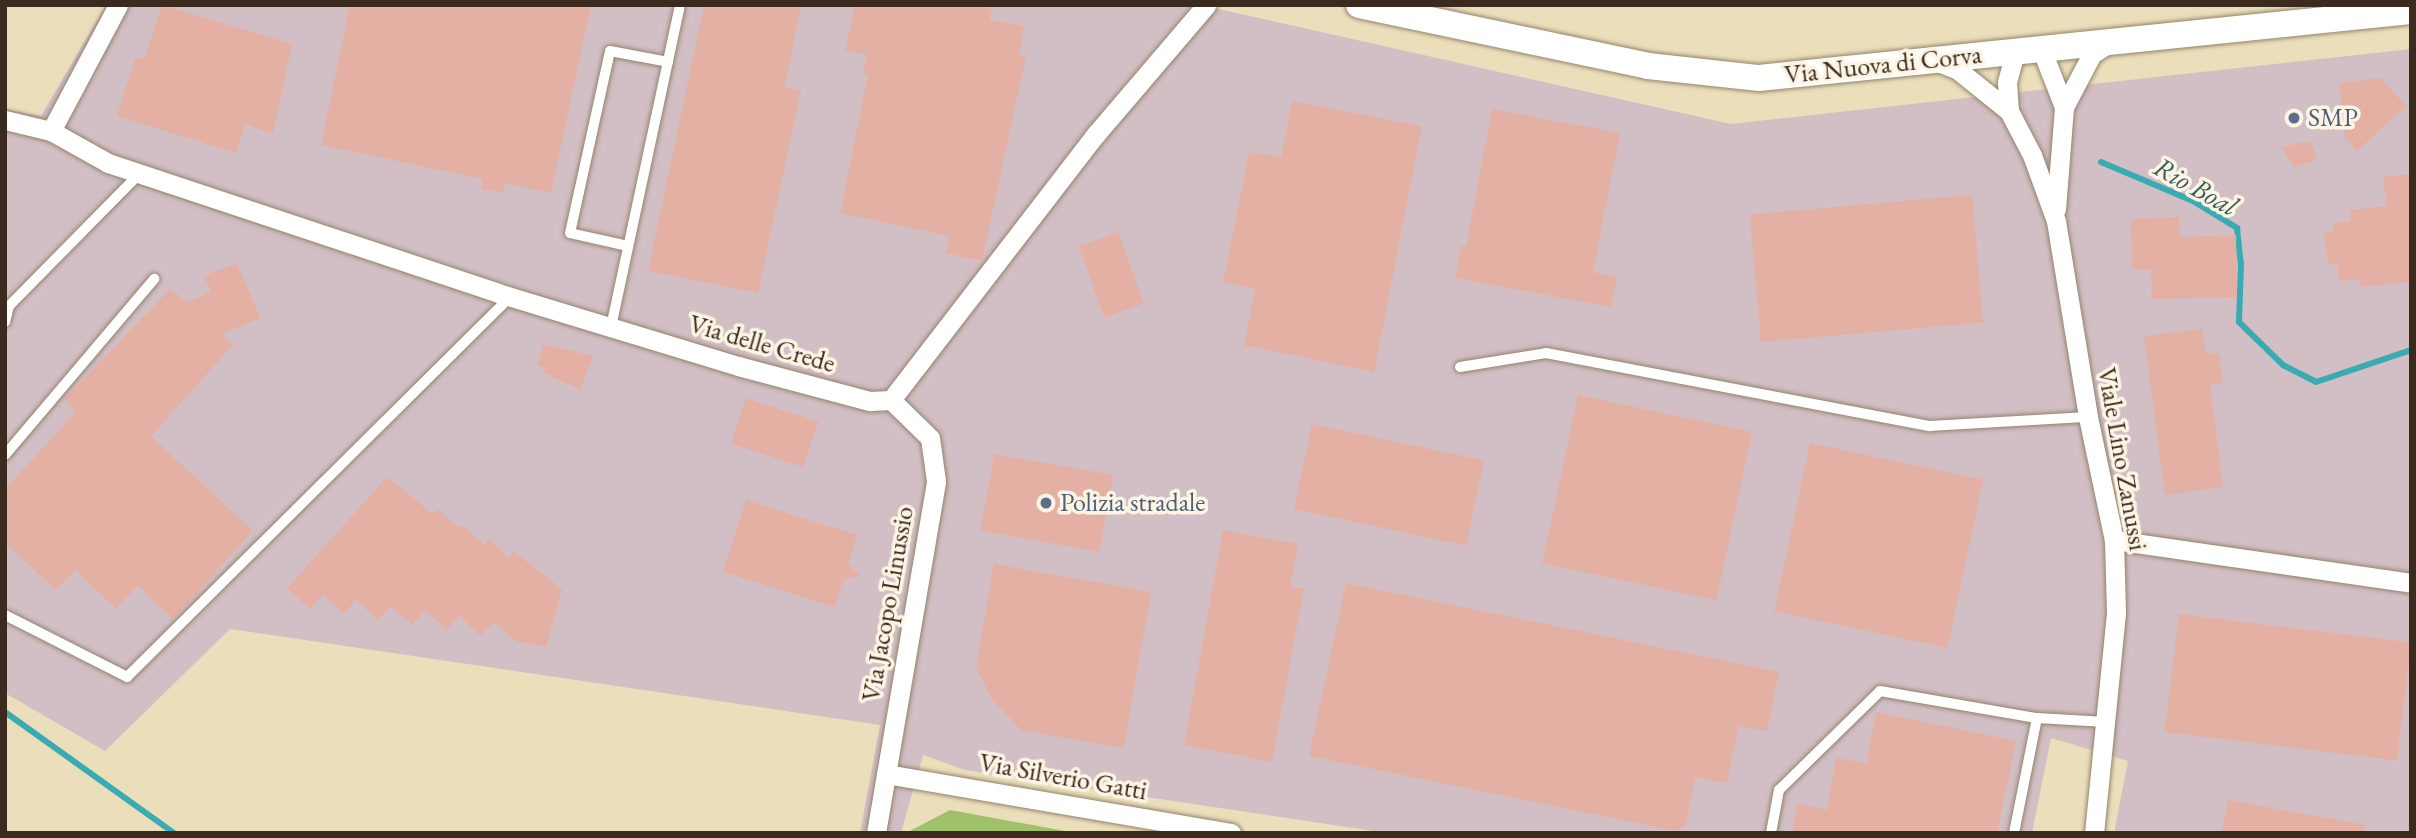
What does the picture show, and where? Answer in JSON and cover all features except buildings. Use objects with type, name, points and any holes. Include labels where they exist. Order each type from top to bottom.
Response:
[{"type":"main road","name":"Via Nuova di Corva","points":[[1359,5],[1387,8],[1648,66],[1759,78],[2411,11]]},
{"type":"street","points":[[51,131],[118,5]]},
{"type":"street","points":[[891,400],[1096,134],[1206,5]]},
{"type":"street","name":"Viale Lino Zanussi","points":[[2056,221],[2064,107],[2092,54],[2114,40]]},
{"type":"street","name":"Viale Lino Zanussi","points":[[2008,111],[2007,82],[2028,50],[2064,107]]},
{"type":"street","name":"Viale Lino Zanussi","points":[[1932,60],[1958,71],[2008,111],[2032,155],[2056,221],[2088,418],[2114,540],[2116,613],[2094,833]]},
{"type":"street","name":"Via delle Crede","points":[[5,120],[51,131],[108,163],[510,297],[870,401],[891,400]]},
{"type":"street","name":"Via Jacopo Linussio","points":[[876,833],[936,481],[930,438],[891,400]]},
{"type":"street","points":[[2114,540],[2411,583]]},
{"type":"street","name":"Via Silverio Gatti","points":[[886,774],[1231,833]]},
{"type":"lane","points":[[611,327],[680,5]]},
{"type":"lane","points":[[628,246],[570,233],[610,51],[668,62]]},
{"type":"lane","points":[[5,322],[9,306],[139,173]]},
{"type":"lane","points":[[5,455],[154,279]]},
{"type":"lane","points":[[5,615],[127,677],[510,297]]},
{"type":"lane","points":[[1460,368],[1546,353],[1930,426],[2088,418]]},
{"type":"lane","points":[[1771,833],[1779,790],[1880,691],[2037,718],[2106,722]]},
{"type":"lane","points":[[2014,833],[2037,718]]},
{"type":"shaded area","points":[[106,5],[1201,5],[1731,124],[2411,49],[2411,833],[2114,833],[2128,761],[2051,738],[2032,833],[1387,833],[965,770],[923,755],[901,833],[860,833],[880,725],[230,629],[105,751],[5,693],[5,109],[41,116]]},
{"type":"green space","points":[[950,810],[1076,833],[906,833]]},
{"type":"waterway","name":"Rio Boal","points":[[2101,162],[2193,201],[2237,228],[2241,264],[2239,322],[2283,365],[2316,382],[2411,350]]},
{"type":"waterway","points":[[5,712],[174,833]]},
{"type":"place","name":"SMP","points":[[2294,118]]},
{"type":"place","name":"Polizia stradale","points":[[1046,503]]}]
